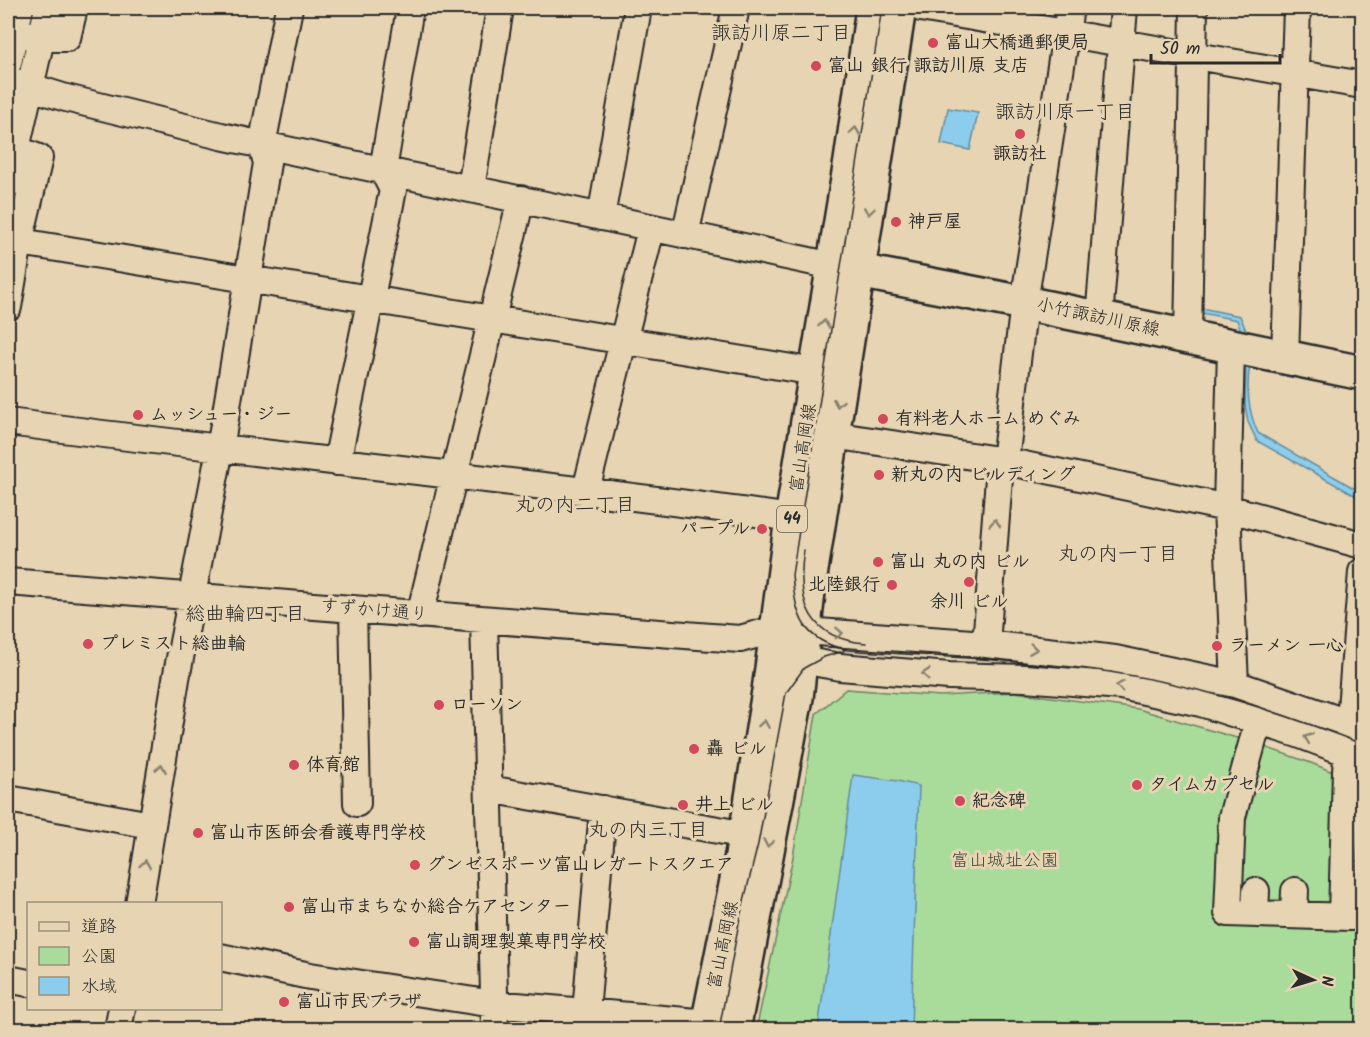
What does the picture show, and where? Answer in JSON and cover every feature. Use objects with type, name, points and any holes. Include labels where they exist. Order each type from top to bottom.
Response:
[{"type":"main road","name":"富山高岡線","points":[[716,1027],[747,835],[832,435],[846,269],[873,8]]},
{"type":"main road","name":"富山高岡線","points":[[716,1027],[796,698],[788,644],[792,519],[816,372],[846,269],[899,8]]},
{"type":"main road","name":"小竹諏訪川原線","points":[[846,269],[1024,303],[1362,373]]},
{"type":"street","points":[[8,184],[19,84],[41,38],[48,8]]},
{"type":"street","points":[[8,63],[18,19],[41,38],[68,38],[74,8]]},
{"type":"street","points":[[139,902],[248,278],[267,163],[262,145],[289,8]]},
{"type":"street","points":[[337,462],[393,190],[384,170],[410,8]]},
{"type":"street","points":[[471,188],[500,8]]},
{"type":"street","points":[[601,217],[638,8]]},
{"type":"street","points":[[685,235],[736,8]]},
{"type":"street","points":[[921,8],[1068,20],[1120,42],[1362,84]]},
{"type":"street","points":[[1100,319],[1124,8]]},
{"type":"street","points":[[1188,338],[1194,8]]},
{"type":"street","points":[[1285,356],[1297,8]]},
{"type":"street","points":[[987,644],[999,478],[1005,461],[1024,303],[1068,20]]},
{"type":"street","points":[[19,84],[262,145],[846,269]]},
{"type":"street","points":[[8,308],[13,241],[39,158],[11,148]]},
{"type":"street","points":[[420,615],[521,199]]},
{"type":"street","points":[[586,490],[651,229]]},
{"type":"street","points":[[13,241],[816,372]]},
{"type":"street","points":[[1231,347],[1227,508],[1235,684]]},
{"type":"street","points":[[8,422],[453,477],[586,490],[792,519]]},
{"type":"street","points":[[832,435],[1005,461],[1227,508],[1362,545]]},
{"type":"street","points":[[1258,722],[1232,817],[1228,913],[1256,902],[1294,903],[1347,917],[1362,572]]},
{"type":"street","name":"すずかけ通り","points":[[8,582],[788,644]]},
{"type":"street","points":[[353,609],[357,803]]},
{"type":"street","points":[[484,620],[495,1017]]},
{"type":"street","points":[[788,644],[987,644],[1115,659],[1235,684],[1356,726]]},
{"type":"street","points":[[788,644],[840,667],[1121,686],[1201,703],[1355,755]]},
{"type":"street","points":[[489,789],[747,835]]},
{"type":"street","points":[[8,799],[151,825]]},
{"type":"street","points":[[586,1012],[603,809]]},
{"type":"street","points":[[222,957],[495,1017],[586,1012],[716,1027]]},
{"type":"street","points":[[8,980],[27,983]]},
{"type":"street","points":[[118,1029],[122,1010]]},
{"type":"green space","name":"富山城址公園","points":[[846,689],[940,696],[1014,692],[1138,709],[1247,741],[1311,763],[1362,784],[1362,1029],[756,1030],[793,857],[816,714]]},
{"type":"water","points":[[948,108],[978,113],[970,150],[941,144]]},
{"type":"water","points":[[1201,308],[1240,316],[1249,338],[1243,337],[1237,320],[1201,313]]},
{"type":"water","points":[[1246,364],[1250,365],[1249,399],[1258,433],[1359,491],[1358,497],[1257,441],[1248,422],[1245,405]]},
{"type":"water","points":[[853,775],[919,786],[911,1029],[818,1029]]},
{"type":"tram line","points":[[882,8],[792,575],[796,603],[804,624],[820,640],[847,650],[1044,664],[1110,672],[1175,684],[1238,701],[1362,744]]},
{"type":"tram line","points":[[804,550],[802,585],[810,614],[831,634],[846,640],[866,643]]},
{"type":"tram line","points":[[719,1030],[740,917],[758,844],[786,693],[804,668],[824,657],[844,651]]},
{"type":"place","name":"富山大橋通郵便局","points":[[933,43]]},
{"type":"place","name":"富山 銀行 諏訪川原 支店","points":[[816,66]]},
{"type":"place","name":"諏訪社","points":[[1020,134]]},
{"type":"place","name":"神戸屋","points":[[896,222]]},
{"type":"place","name":"ムッシュー・ジー","points":[[138,415]]},
{"type":"place","name":"有料老人ホーム めぐみ","points":[[883,419]]},
{"type":"place","name":"新丸の内 ビルディング","points":[[879,475]]},
{"type":"place","name":"パープル","points":[[762,529]]},
{"type":"place","name":"富山 丸の内 ビル","points":[[878,562]]},
{"type":"place","name":"余川 ビル","points":[[969,582]]},
{"type":"place","name":"北陸銀行","points":[[892,585]]},
{"type":"place","name":"プレミスト総曲輪","points":[[88,644]]},
{"type":"place","name":"ラーメン 一心","points":[[1217,646]]},
{"type":"place","name":"ローソン","points":[[439,705]]},
{"type":"place","name":"轟 ビル","points":[[694,749]]},
{"type":"place","name":"体育館","points":[[294,765]]},
{"type":"place","name":"タイムカプセル","points":[[1137,785]]},
{"type":"place","name":"紀念碑","points":[[960,801]]},
{"type":"place","name":"井上 ビル","points":[[683,805]]},
{"type":"place","name":"富山市医師会看護専門学校","points":[[198,833]]},
{"type":"place","name":"グンゼスポーツ富山レガートスクエア","points":[[415,865]]},
{"type":"place","name":"富山市まちなか総合ケアセンター","points":[[289,907]]},
{"type":"place","name":"富山調理製菓専門学校","points":[[414,942]]},
{"type":"place","name":"富山市民プラザ","points":[[284,1002]]},
{"type":"district","name":"諏訪川原二丁目","points":[[781,34]]},
{"type":"district","name":"諏訪川原一丁目","points":[[1065,113]]},
{"type":"district","name":"丸の内二丁目","points":[[575,506]]},
{"type":"district","name":"丸の内一丁目","points":[[1118,555]]},
{"type":"district","name":"総曲輪四丁目","points":[[245,615]]},
{"type":"district","name":"丸の内三丁目","points":[[648,831]]}]
